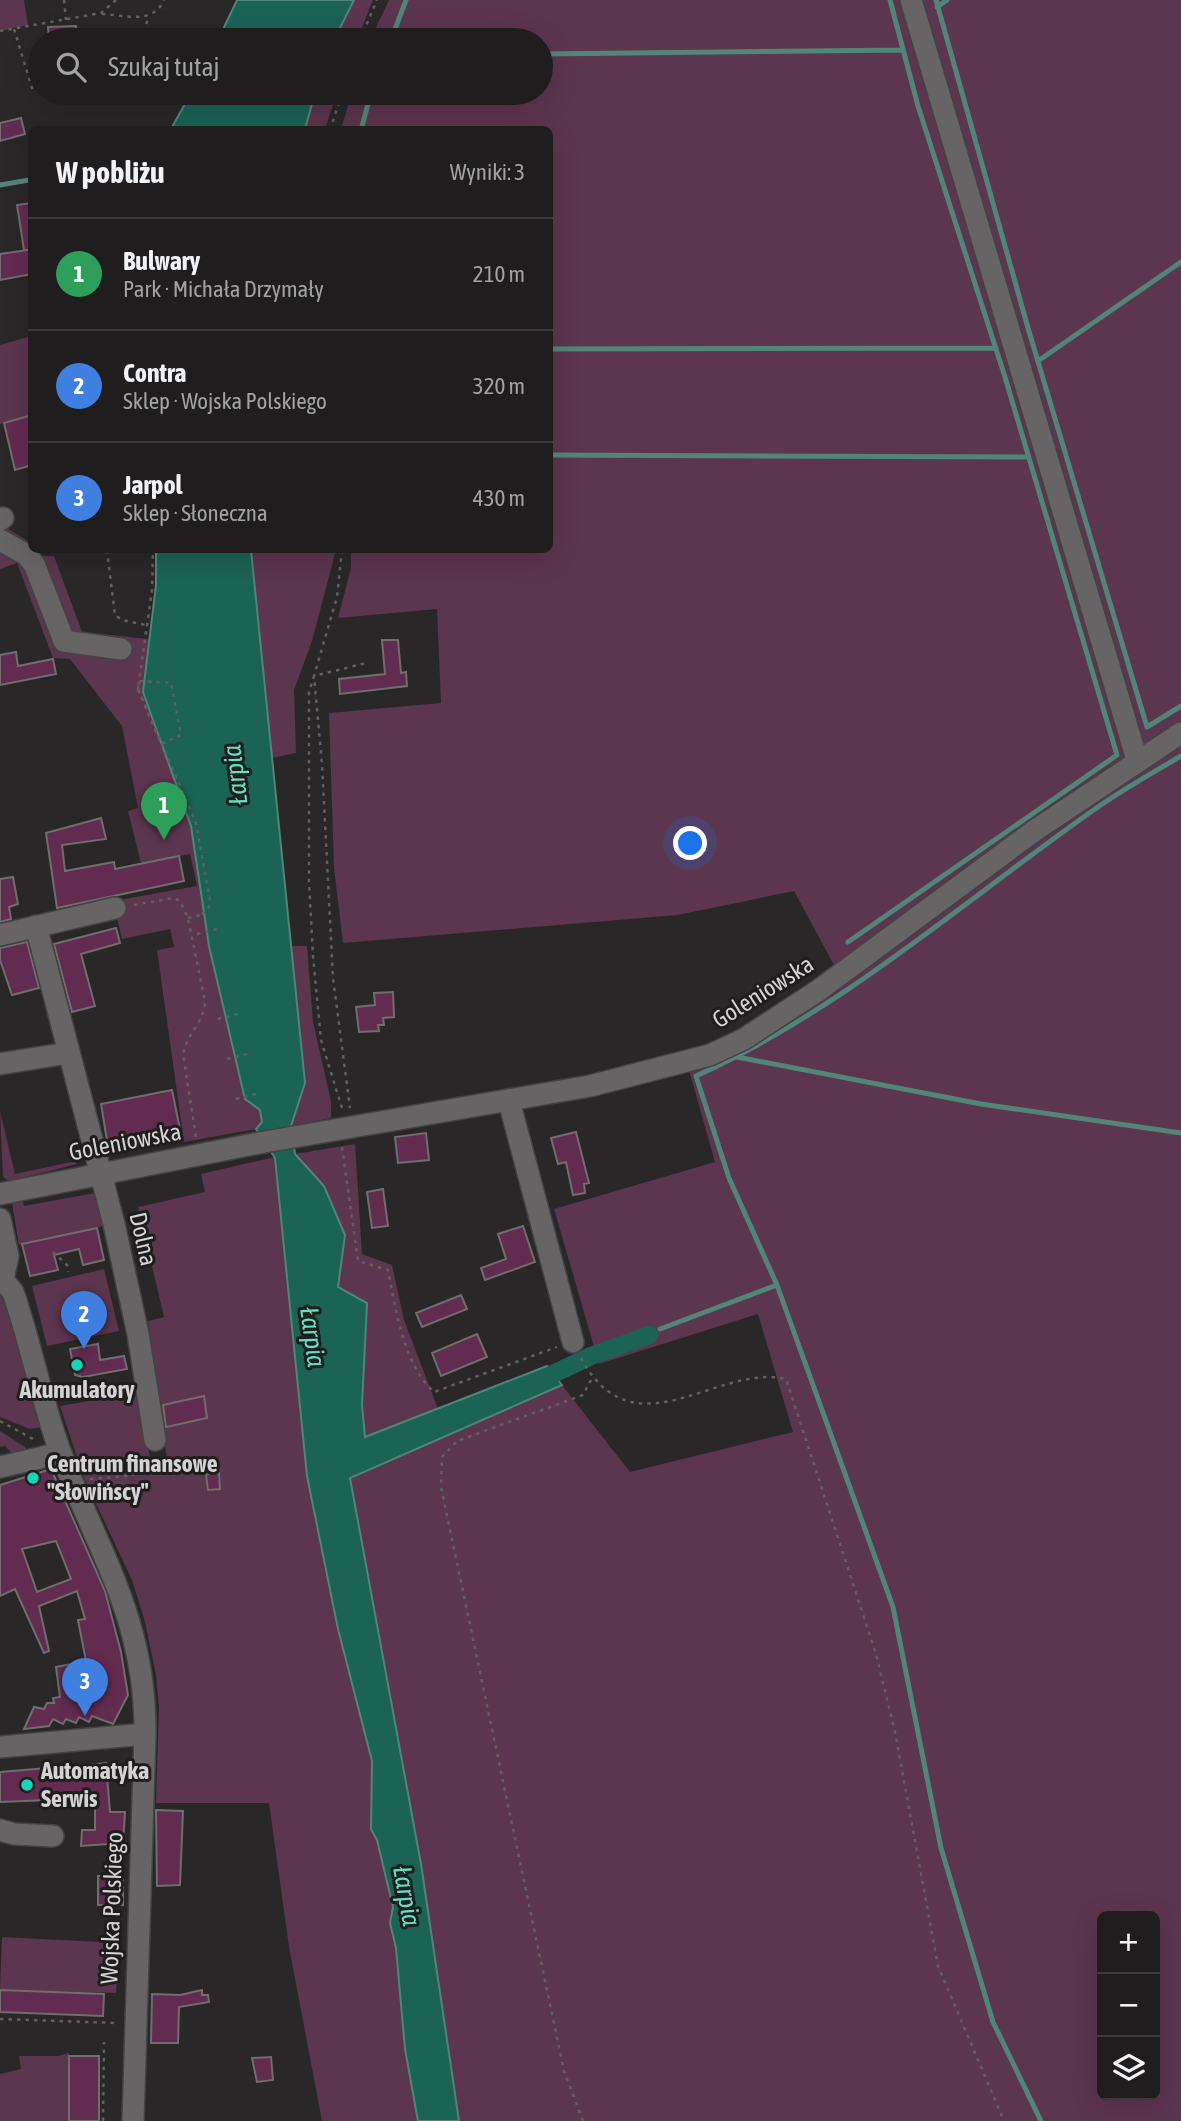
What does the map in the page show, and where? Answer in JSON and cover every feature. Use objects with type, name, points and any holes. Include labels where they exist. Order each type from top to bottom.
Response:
[{"type":"street","points":[[911,0],[1137,760]]},
{"type":"street","points":[[0,541],[27,555],[35,566],[64,641],[121,649]]},
{"type":"street","name":"Goleniowska","points":[[0,1194],[303,1135],[345,1138],[662,1070],[710,1055],[744,1038],[819,990],[1034,831],[1181,733]]},
{"type":"street","points":[[0,935],[115,908]]},
{"type":"street","name":"Dolna","points":[[36,926],[114,1224],[138,1334],[155,1440]]},
{"type":"street","points":[[0,1064],[68,1053]]},
{"type":"street","points":[[509,1101],[573,1342]]},
{"type":"street","name":"Wojska Polskiego","points":[[0,1219],[8,1256],[2,1278],[15,1297],[61,1453],[125,1605],[142,1675],[145,1734],[133,2121]]},
{"type":"street","points":[[0,1468],[61,1453]]},
{"type":"street","points":[[0,1747],[145,1734]]},
{"type":"street","points":[[0,1830],[14,1835],[53,1836]]},
{"type":"path","points":[[64,0],[66,20]]},
{"type":"path","points":[[101,13],[116,0]]},
{"type":"path","points":[[145,28],[149,17],[159,10],[164,0]]},
{"type":"path","points":[[365,28],[377,0]]},
{"type":"path","points":[[0,31],[101,13],[149,17]]},
{"type":"path","points":[[14,29],[28,75]]},
{"type":"path","points":[[331,126],[338,105]]},
{"type":"path","points":[[107,553],[115,615],[122,620],[146,625]]},
{"type":"path","points":[[153,553],[152,590],[138,690],[196,823],[210,900],[209,907],[201,915],[188,918]]},
{"type":"path","points":[[342,553],[337,597],[309,692],[309,882],[321,1040],[345,1138],[358,1261],[388,1270],[398,1321],[422,1382],[434,1392],[573,1342],[592,1378],[614,1397],[638,1403],[676,1400],[770,1375],[786,1379],[876,1654],[895,1732],[938,1966],[1004,2121]]},
{"type":"path","points":[[314,676],[366,663]]},
{"type":"path","points":[[314,676],[322,764],[333,978],[349,1099]]},
{"type":"path","points":[[139,681],[171,683],[181,735],[161,744]]},
{"type":"path","points":[[115,908],[173,898],[180,901],[188,918],[205,1002],[205,1014],[185,1041],[183,1054],[199,1155]]},
{"type":"path","points":[[197,934],[217,929]]},
{"type":"path","points":[[218,1019],[238,1014]]},
{"type":"path","points":[[227,1059],[247,1054]]},
{"type":"path","points":[[236,1099],[256,1094]]},
{"type":"path","points":[[52,1252],[66,1265],[68,1272]]},
{"type":"path","points":[[583,2121],[564,2071],[441,1487],[442,1457],[457,1441],[583,1395],[592,1378]]},
{"type":"path","points":[[0,1422],[33,1439]]},
{"type":"path","points":[[83,1480],[136,1473],[151,1455],[155,1440]]},
{"type":"path","points":[[0,2019],[120,2023]]},
{"type":"path","points":[[103,2121],[104,2042]]},
{"type":"path","points":[[104,2074],[111,2074]]},
{"type":"path","points":[[103,2107],[112,2107]]},
{"type":"shaded area","points":[[0,0],[24,0],[28,25],[0,31]]},
{"type":"shaded area","points":[[354,0],[373,0],[362,28],[340,28]]},
{"type":"shaded area","points":[[389,0],[1181,0],[1181,2121],[459,2121],[421,1864],[350,1477],[562,1385],[630,1472],[793,1432],[758,1314],[599,1364],[554,1209],[715,1162],[689,1070],[834,965],[794,891],[678,915],[343,943],[334,868],[329,713],[441,703],[437,609],[338,618],[351,568],[351,553],[553,553],[553,126],[342,126],[348,105],[553,105],[553,28],[376,28]]},
{"type":"shaded area","points":[[312,105],[333,105],[326,126],[306,126]]},
{"type":"shaded area","points":[[28,337],[28,416],[0,424],[0,345]]},
{"type":"shaded area","points":[[5,527],[28,541],[28,553],[54,556],[82,632],[148,639],[144,692],[191,826],[209,946],[245,1099],[260,1109],[262,1122],[256,1129],[184,1142],[157,950],[174,947],[170,929],[122,939],[113,901],[197,886],[190,854],[141,863],[128,811],[138,808],[122,726],[70,659],[53,658],[17,563],[0,569],[0,529]]},
{"type":"shaded area","points":[[251,553],[335,553],[312,641],[294,690],[296,753],[272,758]]},
{"type":"shaded area","points":[[290,946],[307,946],[313,1022],[331,1101],[331,1118],[291,1126],[305,1082]]},
{"type":"shaded area","points":[[0,1111],[15,1174],[76,1161],[77,1164],[9,1181],[3,1177]]},
{"type":"shaded area","points":[[355,1144],[362,1254],[392,1265],[404,1320],[438,1409],[365,1437],[362,1405],[367,1303],[338,1287],[345,1235],[295,1154]]},
{"type":"shaded area","points":[[275,1157],[307,1476],[338,1629],[372,1761],[371,1829],[377,1840],[393,1907],[390,1923],[396,1948],[405,2049],[418,2121],[322,2121],[289,1947],[269,1803],[156,1803],[159,1707],[156,1675],[145,1622],[132,1580],[84,1478],[60,1406],[135,1393],[154,1474],[168,1467],[148,1321],[164,1317],[138,1207],[205,1192],[201,1174]]},
{"type":"shaded area","points":[[95,1193],[107,1225],[19,1245],[12,1203],[23,1202],[24,1206]]},
{"type":"shaded area","points":[[104,1269],[119,1331],[47,1346],[32,1286]]},
{"type":"shaded area","points":[[0,1295],[9,1309],[42,1427],[30,1429],[0,1417]]},
{"type":"shaded area","points":[[0,1431],[25,1447],[27,1453],[15,1456],[5,1446],[0,1447]]},
{"type":"shaded area","points":[[2,1937],[120,1943],[116,1993],[0,1990]]},
{"type":"shaded area","points":[[69,2053],[69,2121],[0,2121],[0,2074],[21,2069],[19,2056],[58,2056]]},
{"type":"water","points":[[237,0],[354,0],[340,28],[224,28]]},
{"type":"water","points":[[184,105],[312,105],[306,126],[173,126]]},
{"type":"water","name":"Łarpia","points":[[156,553],[251,553],[305,1083],[291,1126],[295,1154],[324,1186],[345,1235],[338,1287],[367,1303],[362,1405],[365,1437],[547,1366],[562,1385],[350,1478],[421,1864],[459,2121],[418,2121],[405,2049],[396,1948],[390,1923],[393,1907],[377,1840],[371,1829],[372,1761],[338,1629],[307,1476],[275,1158],[256,1129],[262,1122],[260,1110],[245,1099],[209,946],[191,826],[143,692],[156,585]]},
{"type":"building","points":[[76,26],[76,28],[48,28]]},
{"type":"building","points":[[21,118],[25,134],[0,141],[0,123]]},
{"type":"building","points":[[28,204],[28,250],[24,250],[17,205]]},
{"type":"building","points":[[28,250],[28,275],[0,280],[0,254]]},
{"type":"building","points":[[28,416],[28,466],[15,470],[4,423]]},
{"type":"building","points":[[382,640],[398,640],[401,673],[406,672],[407,686],[340,694],[339,679],[385,674]]},
{"type":"building","points":[[16,652],[18,666],[53,659],[56,674],[0,685],[0,655]]},
{"type":"building","points":[[101,818],[106,839],[62,845],[65,871],[114,862],[115,869],[179,856],[184,881],[57,908],[46,833]]},
{"type":"building","points":[[13,877],[18,904],[9,907],[11,919],[0,922],[0,879]]},
{"type":"building","points":[[116,928],[120,943],[81,954],[95,1006],[72,1012],[54,944]]},
{"type":"building","points":[[27,942],[39,988],[12,995],[0,960],[0,948]]},
{"type":"building","points":[[393,992],[394,1017],[383,1018],[384,1025],[378,1025],[379,1031],[359,1032],[356,1007],[375,1005],[374,993]]},
{"type":"building","points":[[172,1090],[181,1134],[109,1153],[101,1104]]},
{"type":"building","points":[[576,1132],[589,1183],[584,1184],[585,1193],[573,1195],[566,1162],[558,1164],[551,1138]]},
{"type":"building","points":[[426,1133],[429,1160],[398,1163],[395,1137]]},
{"type":"building","points":[[383,1189],[388,1226],[372,1228],[367,1192]]},
{"type":"building","points":[[523,1226],[535,1262],[485,1280],[481,1268],[506,1259],[498,1234]]},
{"type":"building","points":[[97,1228],[104,1260],[83,1265],[79,1249],[54,1255],[58,1270],[30,1276],[22,1244]]},
{"type":"building","points":[[461,1295],[467,1309],[422,1327],[416,1313]]},
{"type":"building","points":[[477,1334],[487,1357],[441,1376],[432,1353]]},
{"type":"building","points":[[98,1344],[100,1360],[124,1356],[127,1369],[83,1377],[75,1375],[70,1349]]},
{"type":"building","points":[[204,1396],[207,1418],[166,1427],[163,1405]]},
{"type":"building","points":[[51,1469],[105,1591],[121,1652],[128,1695],[113,1724],[92,1716],[89,1722],[79,1717],[76,1723],[66,1719],[63,1724],[53,1719],[49,1726],[24,1729],[34,1707],[44,1709],[47,1703],[54,1703],[53,1698],[60,1697],[56,1667],[86,1661],[78,1620],[85,1619],[77,1591],[39,1606],[49,1651],[44,1653],[15,1589],[0,1596],[0,1485]],"holes":[[[56,1541],[71,1579],[37,1592],[22,1549]]]},
{"type":"building","points":[[219,1473],[220,1489],[208,1490],[206,1474]]},
{"type":"building","points":[[106,1763],[110,1812],[125,1812],[123,1843],[81,1846],[82,1830],[95,1830],[95,1793],[49,1797],[49,1800],[0,1802],[0,1772]]},
{"type":"building","points":[[156,1810],[183,1811],[180,1885],[157,1886]]},
{"type":"building","points":[[98,1876],[123,1876],[123,1905],[98,1905]]},
{"type":"building","points":[[0,1990],[104,1994],[103,2016],[0,2012]]},
{"type":"building","points":[[202,1990],[202,1995],[208,1995],[209,2002],[179,2007],[178,2043],[151,2043],[152,1994],[180,1995]]},
{"type":"building","points":[[69,2056],[99,2056],[99,2121],[69,2121]]},
{"type":"building","points":[[271,2057],[273,2080],[257,2082],[252,2058]]},
{"type":"waterway","points":[[396,28],[406,0]]},
{"type":"waterway","points":[[848,942],[1117,755],[1005,377],[918,106],[890,0]]},
{"type":"waterway","points":[[936,0],[1028,328],[1147,727],[1181,706]]},
{"type":"waterway","points":[[937,7],[947,0]]},
{"type":"waterway","points":[[553,54],[903,50]]},
{"type":"waterway","points":[[362,126],[368,105]]},
{"type":"waterway","points":[[0,185],[28,180]]},
{"type":"waterway","points":[[1038,361],[1181,262]]},
{"type":"waterway","points":[[553,349],[996,348]]},
{"type":"waterway","points":[[553,455],[1029,457]]},
{"type":"waterway","points":[[660,1329],[777,1285],[729,1178],[696,1076],[802,1019],[902,952],[1095,809],[1181,756]]},
{"type":"waterway","points":[[737,1057],[981,1104],[1181,1133]]},
{"type":"waterway","points":[[777,1285],[893,1607],[941,1848],[993,2022],[1041,2121]]},
{"type":"waterway","points":[[553,1374],[591,1356],[649,1335]]},
{"type":"place","name":"Bulwary","points":[[164,840]]},
{"type":"place","name":"Contra","points":[[84,1349]]},
{"type":"place","name":"Akumulatory","points":[[77,1365]]},
{"type":"place","name":"Centrum finansowe \"Słowińscy\"","points":[[33,1478]]},
{"type":"place","name":"Jarpol","points":[[85,1716]]},
{"type":"place","name":"Automatyka Serwis","points":[[27,1785]]}]
